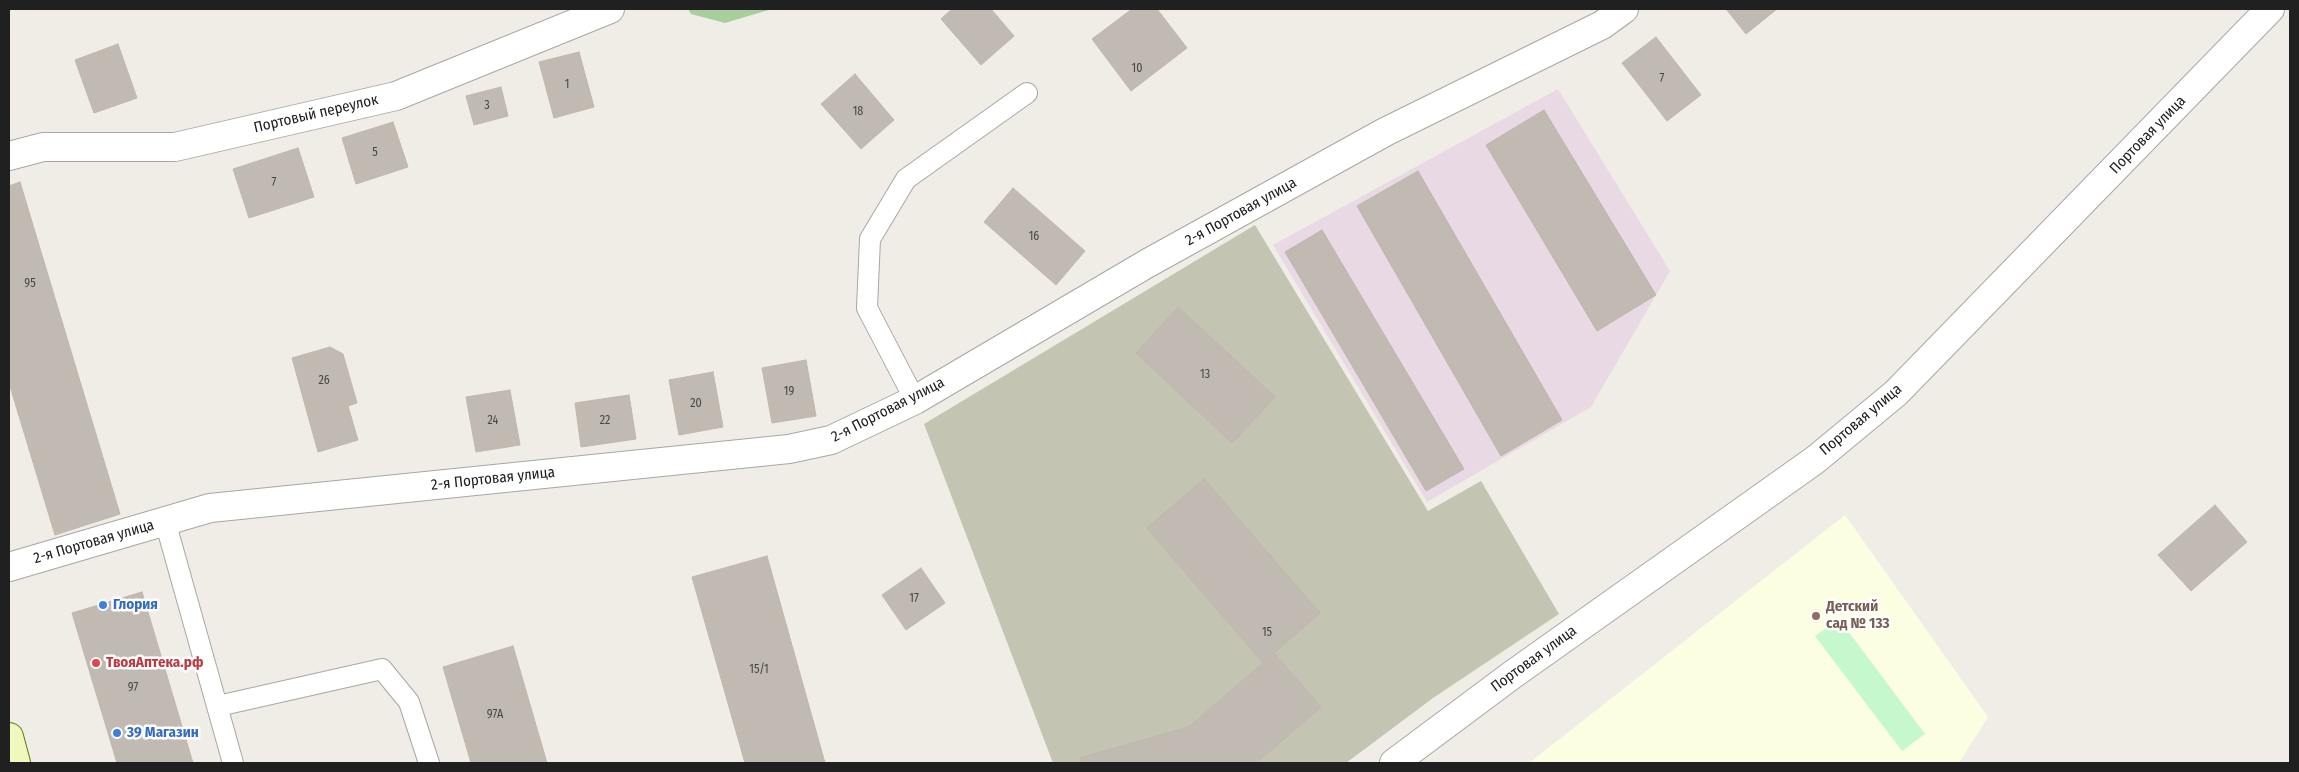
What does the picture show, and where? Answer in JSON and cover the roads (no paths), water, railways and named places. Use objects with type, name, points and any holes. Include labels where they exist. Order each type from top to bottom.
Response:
[{"type":"main road","points":[[9,737],[16,763]]},
{"type":"street","name":"Портовый переулок","points":[[9,156],[43,147],[175,147],[396,96],[610,9]]},
{"type":"street","name":"2-я Портовая улица","points":[[9,567],[210,508],[789,449],[831,440],[916,400],[1148,264],[1385,132],[1602,25],[1624,9]]},
{"type":"street","name":"Портовая улица","points":[[1394,763],[1512,675],[1815,460],[1896,393],[2270,9]]},
{"type":"lane","points":[[916,400],[867,308],[870,239],[906,179],[1027,93]]},
{"type":"lane","points":[[165,521],[233,763]]},
{"type":"lane","points":[[218,706],[382,669],[409,702],[429,763]]},
{"type":"place","name":"Глория","points":[[103,605]]},
{"type":"place","name":"Детский сад № 133","points":[[1816,616]]},
{"type":"place","name":"ТвояАптека.рф","points":[[96,663]]},
{"type":"place","name":"39 Магазин","points":[[117,733]]}]
